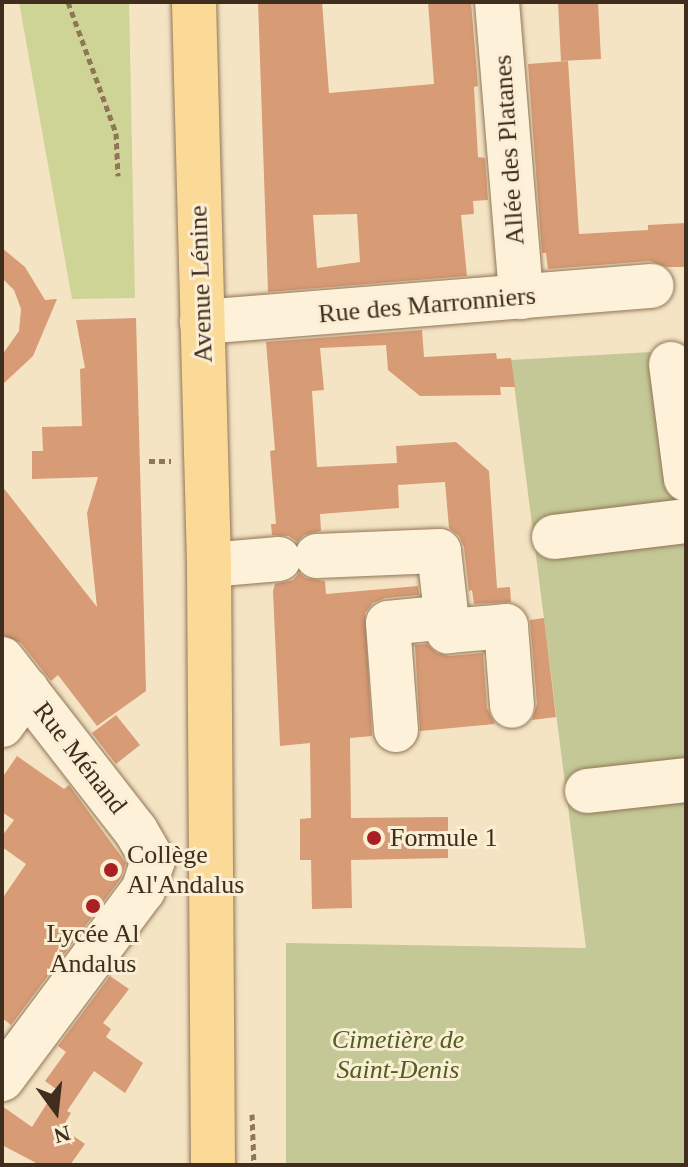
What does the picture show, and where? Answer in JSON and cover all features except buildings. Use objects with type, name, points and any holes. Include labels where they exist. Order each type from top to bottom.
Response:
[{"type":"main road","name":"Avenue Lénine","points":[[194,2],[209,565],[213,1165]]},
{"type":"street","name":"Allée des Platanes","points":[[497,2],[521,297]]},
{"type":"street","name":"Rue des Marronniers","points":[[202,322],[652,286]]},
{"type":"street","points":[[671,364],[686,479]]},
{"type":"street","points":[[554,537],[686,521]]},
{"type":"street","points":[[209,565],[439,551],[448,631],[506,626],[512,706]]},
{"type":"street","points":[[396,730],[388,623],[447,617]]},
{"type":"street","name":"Rue Ménand","points":[[2,1079],[143,890],[153,860],[136,831],[10,691]]},
{"type":"street","points":[[587,791],[686,780]]},
{"type":"path","points":[[68,2],[116,133],[118,176]]},
{"type":"path","points":[[149,461],[176,461]]},
{"type":"green space","points":[[19,2],[129,2],[135,298],[72,299]]},
{"type":"green space","name":"Cimetière de Saint-Denis","points":[[686,350],[686,1165],[286,1165],[286,943],[586,948],[511,360]]},
{"type":"place","name":"Formule 1","points":[[374,838]]},
{"type":"place","name":"Collège Al'Andalus","points":[[111,870]]},
{"type":"place","name":"Lycée Al Andalus","points":[[93,906]]}]
